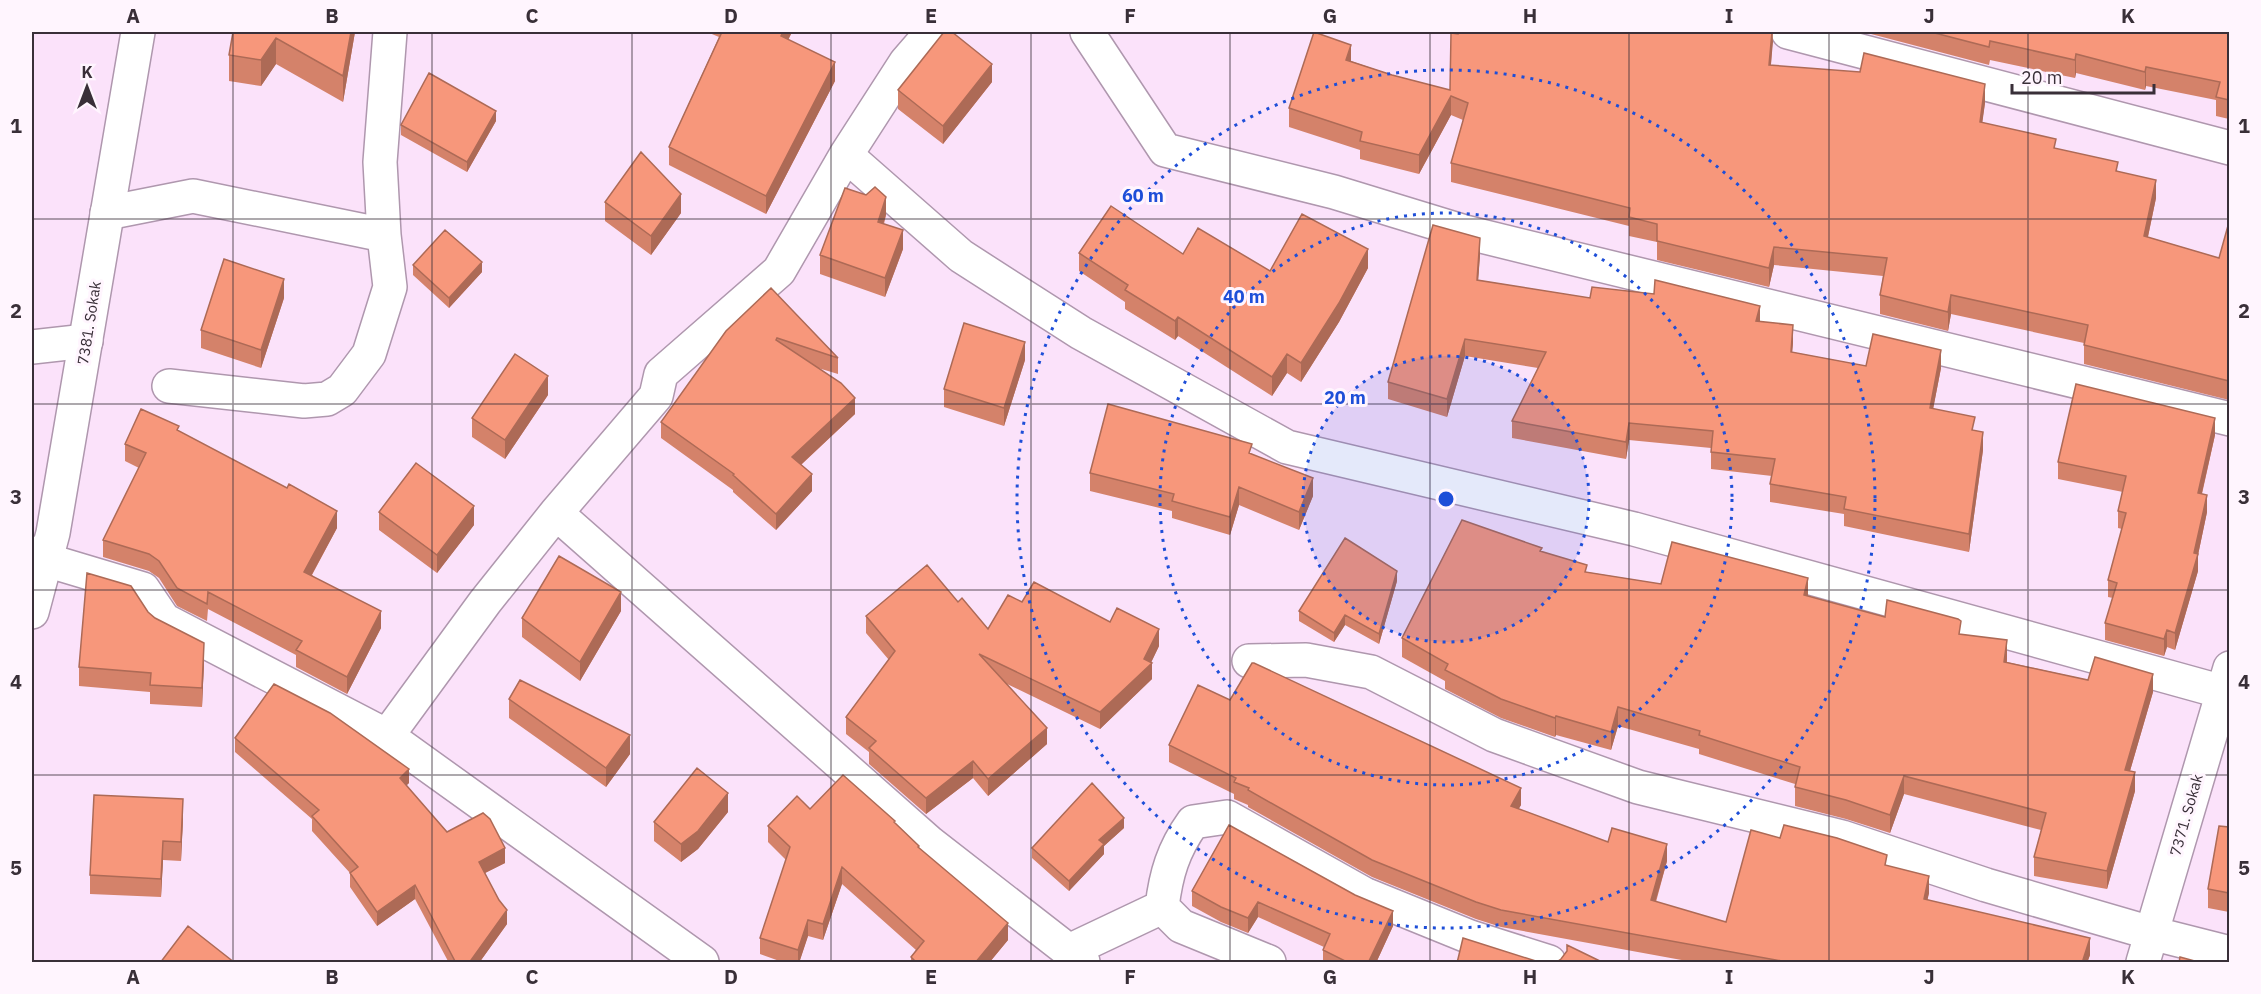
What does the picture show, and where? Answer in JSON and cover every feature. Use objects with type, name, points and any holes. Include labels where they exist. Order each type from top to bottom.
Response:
[{"type":"street","name":"7381. Sokak","points":[[32,612],[39,557],[53,533],[138,32]]},
{"type":"street","points":[[169,386],[304,401],[327,399],[342,390],[369,354],[390,287],[384,235],[380,162],[390,32]]},
{"type":"street","points":[[387,736],[485,602],[556,513],[656,396],[662,374],[779,271],[846,155],[906,62],[932,32]]},
{"type":"street","points":[[1087,32],[1165,150],[1334,192],[1464,232],[2229,419]]},
{"type":"street","points":[[1788,32],[2229,148]]},
{"type":"street","points":[[846,155],[961,256],[1081,333],[1287,447],[1634,529],[2226,680]]},
{"type":"street","points":[[107,213],[192,196],[384,235]]},
{"type":"street","points":[[32,347],[86,340]]},
{"type":"street","points":[[556,513],[930,843],[1076,957],[1162,907]]},
{"type":"street","points":[[39,557],[142,589],[164,620],[387,736],[702,963]]},
{"type":"street","points":[[1249,662],[1306,660],[1371,672],[1494,735],[1638,787],[1842,837],[1986,885],[2147,948],[2229,953]]},
{"type":"street","name":"7371. Sokak","points":[[2147,948],[2226,680]]},
{"type":"street","points":[[1162,907],[1165,881],[1178,843],[1193,822],[1227,817],[1364,894],[1470,937],[1549,963]]},
{"type":"street","points":[[1162,907],[1181,926],[1269,963]]},
{"type":"building","points":[[233,32],[351,32],[343,76],[276,38],[261,60],[229,55]]},
{"type":"building","points":[[722,32],[783,32],[781,36],[835,62],[766,196],[669,147]]},
{"type":"building","points":[[944,32],[952,32],[992,64],[943,126],[898,90]]},
{"type":"building","points":[[1314,32],[1351,45],[1346,60],[1450,90],[1451,33],[1458,34],[1458,32],[1772,32],[1769,65],[1860,72],[1864,53],[1985,84],[1980,122],[2056,139],[2054,148],[2118,162],[2116,171],[2156,180],[2144,236],[2219,258],[2229,222],[2229,381],[2084,345],[2088,325],[1951,295],[1948,312],[1880,295],[1887,258],[1774,247],[1769,268],[1657,241],[1657,224],[1629,217],[1630,208],[1451,163],[1468,103],[1451,96],[1419,155],[1360,141],[1362,132],[1289,108]]},
{"type":"building","points":[[1931,32],[2229,32],[2229,100],[2216,97],[2220,82],[2146,67],[2145,72],[2076,54],[2075,60],[1990,41],[1989,47]]},
{"type":"building","points":[[429,73],[496,111],[467,162],[401,125]]},
{"type":"building","points":[[641,152],[681,194],[651,236],[605,202]]},
{"type":"building","points":[[875,187],[886,197],[878,222],[903,230],[885,278],[820,255],[845,188],[866,195]]},
{"type":"building","points":[[1111,206],[1183,254],[1198,228],[1270,271],[1302,214],[1368,249],[1339,303],[1301,363],[1287,354],[1272,377],[1178,317],[1175,321],[1125,290],[1128,285],[1079,253]]},
{"type":"building","points":[[1433,225],[1480,238],[1477,280],[1590,298],[1592,287],[1654,294],[1655,280],[1760,306],[1756,321],[1793,325],[1791,352],[1866,366],[1873,334],[1941,350],[1930,408],[1975,417],[1972,430],[1983,432],[1969,534],[1844,509],[1846,497],[1770,484],[1775,459],[1711,452],[1713,431],[1629,423],[1626,442],[1512,421],[1546,352],[1465,339],[1447,399],[1388,382]]},
{"type":"building","points":[[445,230],[482,262],[449,298],[413,265]]},
{"type":"building","points":[[224,259],[284,279],[261,350],[201,330]]},
{"type":"building","points":[[771,288],[838,358],[777,338],[776,340],[841,383],[855,398],[792,457],[812,474],[776,514],[734,474],[661,422],[726,331]]},
{"type":"building","points":[[964,323],[1025,342],[1004,408],[944,389]]},
{"type":"building","points":[[515,354],[548,376],[505,440],[472,418]]},
{"type":"building","points":[[2076,384],[2215,418],[2198,493],[2207,495],[2194,553],[2198,554],[2175,633],[2167,630],[2164,639],[2105,623],[2117,583],[2108,580],[2126,513],[2118,511],[2126,476],[2058,462]]},
{"type":"building","points":[[1108,404],[1252,444],[1249,453],[1313,478],[1299,512],[1239,487],[1230,517],[1172,501],[1174,494],[1090,473]]},
{"type":"building","points":[[141,409],[179,426],[177,430],[287,488],[289,484],[337,511],[304,572],[381,611],[347,677],[296,650],[302,641],[208,592],[207,604],[177,588],[159,561],[149,554],[103,540],[146,453],[125,444]]},
{"type":"building","points":[[416,463],[474,506],[437,555],[379,512]]},
{"type":"building","points":[[1462,520],[1542,548],[1540,551],[1587,565],[1585,572],[1661,584],[1672,542],[1808,578],[1804,595],[1885,617],[1887,600],[1958,619],[1961,621],[1959,634],[2007,640],[2004,662],[2088,680],[2095,657],[2153,674],[2125,770],[2135,772],[2107,871],[2034,857],[2046,813],[1904,776],[1890,815],[1846,800],[1795,787],[1800,767],[1699,735],[1700,731],[1618,707],[1611,732],[1556,716],[1555,718],[1501,699],[1445,670],[1448,664],[1402,638]]},
{"type":"building","points":[[1345,538],[1397,571],[1379,634],[1345,615],[1334,633],[1299,611]]},
{"type":"building","points":[[559,556],[621,592],[580,662],[522,618]]},
{"type":"building","points":[[927,565],[958,602],[962,598],[988,629],[1008,595],[1022,602],[1034,582],[1110,622],[1117,608],[1159,629],[1144,659],[1152,663],[1100,712],[979,654],[1047,728],[988,779],[973,761],[926,798],[869,748],[876,741],[846,717],[895,651],[866,616]]},
{"type":"building","points":[[87,573],[131,586],[148,612],[155,618],[204,643],[202,688],[150,685],[151,673],[79,667]]},
{"type":"building","points":[[1252,663],[1521,788],[1511,806],[1608,842],[1612,828],[1667,844],[1651,900],[1726,922],[1751,830],[1780,838],[1784,825],[1837,838],[1887,855],[1885,865],[1929,876],[1924,899],[2090,938],[2082,963],[1793,963],[1501,910],[1476,902],[1372,860],[1248,790],[1249,788],[1234,782],[1236,778],[1169,745],[1198,685],[1230,700]]},
{"type":"building","points":[[520,680],[630,735],[606,768],[509,699]]},
{"type":"building","points":[[274,684],[330,713],[409,769],[400,778],[447,832],[483,813],[490,819],[505,848],[479,862],[499,900],[507,910],[469,963],[456,963],[415,885],[377,912],[350,873],[358,867],[312,816],[319,810],[235,738]]},
{"type":"building","points":[[697,768],[728,793],[698,831],[681,844],[654,822]]},
{"type":"building","points":[[843,775],[895,821],[918,847],[1008,923],[975,963],[917,963],[911,957],[924,941],[842,867],[823,924],[808,920],[798,950],[760,938],[790,847],[768,826],[797,796],[810,809]]},
{"type":"building","points":[[1092,783],[1124,818],[1099,840],[1104,844],[1069,881],[1032,848]]},
{"type":"building","points":[[94,795],[183,799],[181,842],[163,841],[161,879],[90,875]]},
{"type":"building","points":[[1229,825],[1355,895],[1393,911],[1368,963],[1349,963],[1323,950],[1330,934],[1258,902],[1248,918],[1221,907],[1192,891]]},
{"type":"building","points":[[2219,826],[2229,827],[2229,893],[2208,889]]},
{"type":"building","points":[[188,926],[235,963],[160,963]]},
{"type":"building","points":[[1463,938],[1542,963],[1457,963]]},
{"type":"building","points":[[1567,945],[1604,963],[1555,963],[1567,951]]},
{"type":"building","points":[[2180,957],[2202,963],[2179,963]]}]
